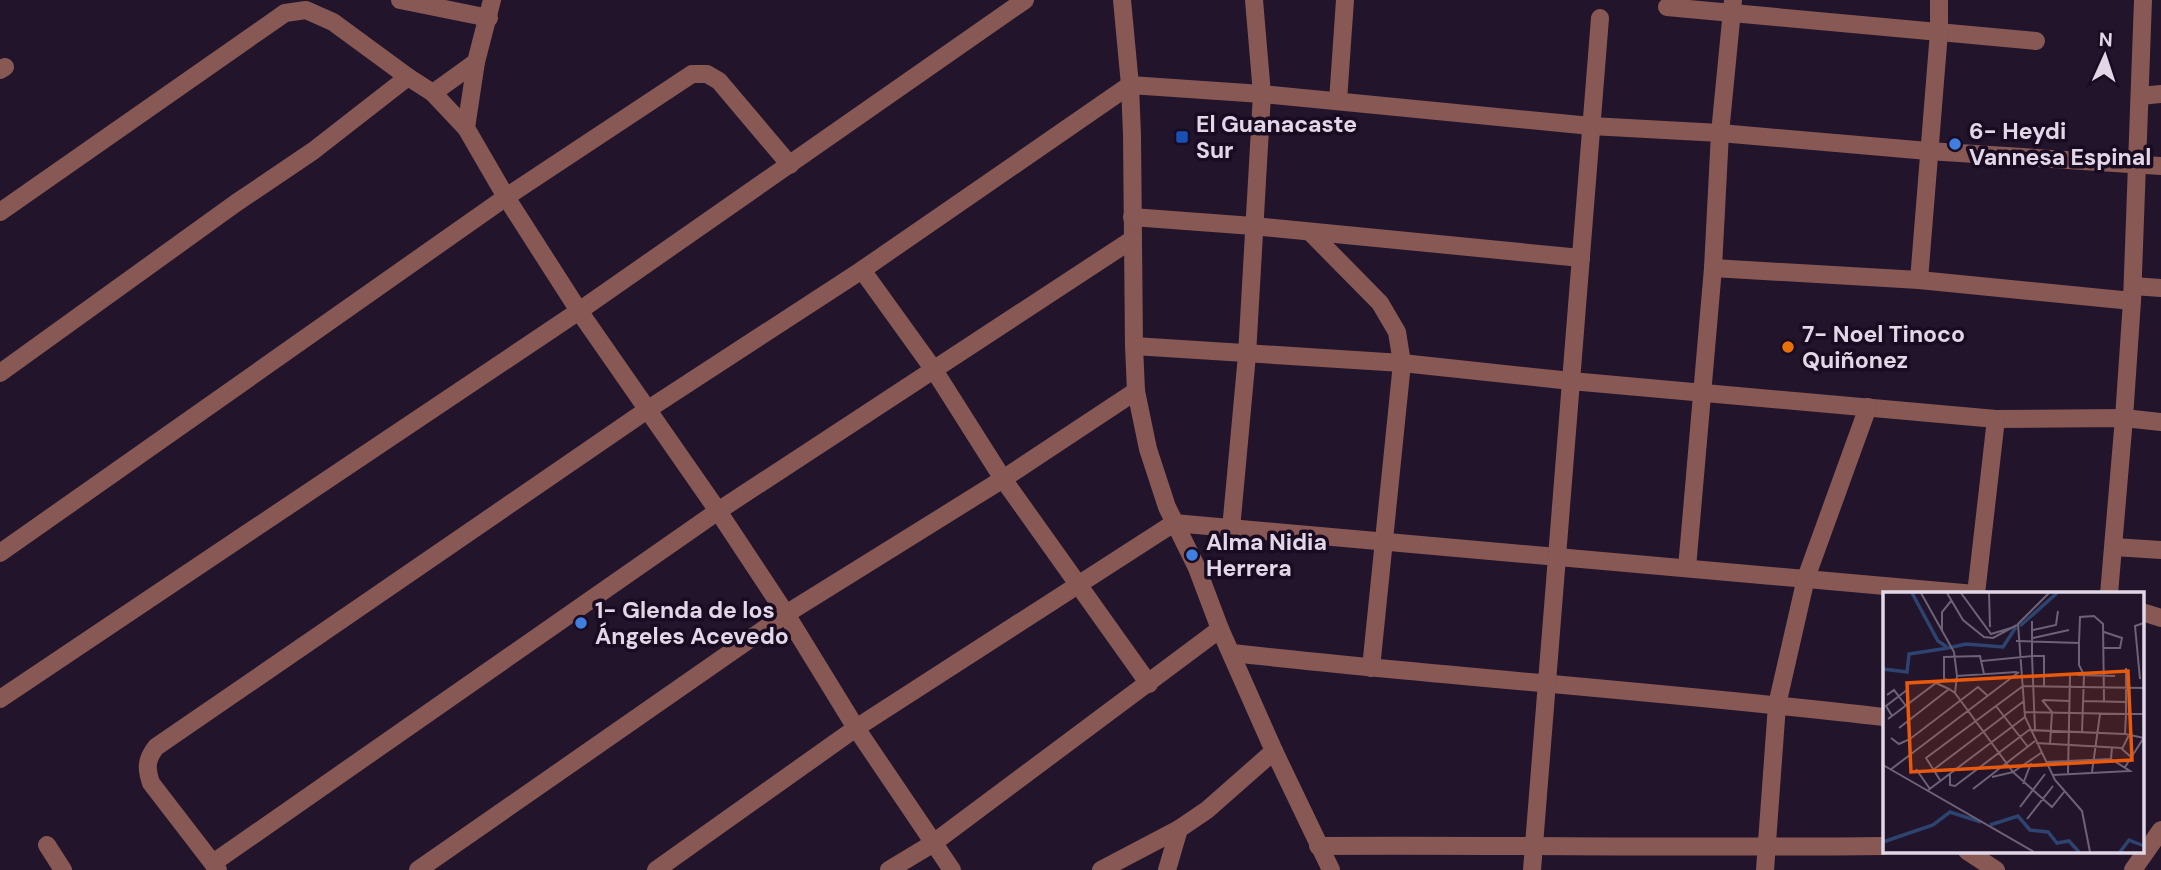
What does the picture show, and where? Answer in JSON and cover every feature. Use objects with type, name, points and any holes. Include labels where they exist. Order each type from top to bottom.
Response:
[{"type":"street","points":[[400,0],[490,9],[476,62],[466,128]]},
{"type":"street","points":[[0,699],[579,310],[1025,0]]},
{"type":"street","points":[[1122,0],[1130,85],[1136,390],[1148,449],[1174,523],[1198,568],[1220,629],[1331,870]]},
{"type":"street","points":[[1231,529],[1247,355],[1262,94],[1254,0]]},
{"type":"street","points":[[1338,101],[1345,0]]},
{"type":"street","points":[[1919,280],[1939,32],[1939,0]]},
{"type":"street","points":[[2109,592],[2132,294],[2143,0]]},
{"type":"street","points":[[1687,568],[1713,268],[1720,133],[1733,6]]},
{"type":"street","points":[[1667,7],[1733,6],[1939,32],[2036,41]]},
{"type":"street","points":[[0,212],[285,13],[306,10],[333,22],[433,93],[466,128],[506,197],[579,310],[718,511],[786,614],[856,728],[952,870]]},
{"type":"street","points":[[1532,870],[1600,18]]},
{"type":"street","points":[[433,93],[476,62]]},
{"type":"street","points":[[0,552],[506,197],[692,74],[707,74],[719,81],[790,165]]},
{"type":"street","points":[[0,373],[236,203],[313,151],[408,77]]},
{"type":"street","points":[[1133,239],[718,511],[215,867],[151,783],[147,770],[148,757],[156,747],[647,410],[862,270],[1130,85],[1262,94],[1591,126],[2161,166]]},
{"type":"street","points":[[2140,96],[2161,94]]},
{"type":"street","points":[[1132,217],[1581,258]]},
{"type":"street","points":[[1311,233],[1380,303],[1397,332],[1402,363],[1371,668]]},
{"type":"street","points":[[1713,268],[2132,294],[2161,288]]},
{"type":"street","points":[[862,270],[934,370],[1003,479],[1149,684]]},
{"type":"street","points":[[1134,346],[1402,363],[1996,419],[2124,418],[2161,422]]},
{"type":"street","points":[[418,870],[786,614],[1003,479],[1136,390]]},
{"type":"street","points":[[1765,870],[1777,705],[1806,578],[1868,407]]},
{"type":"street","points":[[1975,592],[1996,419]]},
{"type":"street","points":[[656,870],[856,728],[1174,523],[1964,592]]},
{"type":"street","points":[[2114,547],[2161,550]]},
{"type":"street","points":[[889,870],[932,844],[1220,629]]},
{"type":"street","points":[[1232,653],[1883,717]]},
{"type":"street","points":[[1101,870],[1179,830],[1207,810],[1274,751]]},
{"type":"street","points":[[1167,870],[1179,830]]},
{"type":"street","points":[[47,845],[63,870]]},
{"type":"street","points":[[1318,846],[1883,846]]},
{"type":"street","points":[[1969,852],[1996,870]]},
{"type":"street","points":[[2133,870],[2142,852]]},
{"type":"place","name":"El Guanacaste Sur","points":[[1182,137]]},
{"type":"place","name":"6- Heydi Vannesa Espinal","points":[[1955,144]]},
{"type":"place","name":"7- Noel Tinoco Quiñonez","points":[[1788,347]]},
{"type":"place","name":"Alma Nidia Herrera","points":[[1192,555]]},
{"type":"place","name":"1- Glenda de los Ángeles Acevedo","points":[[581,623]]}]
